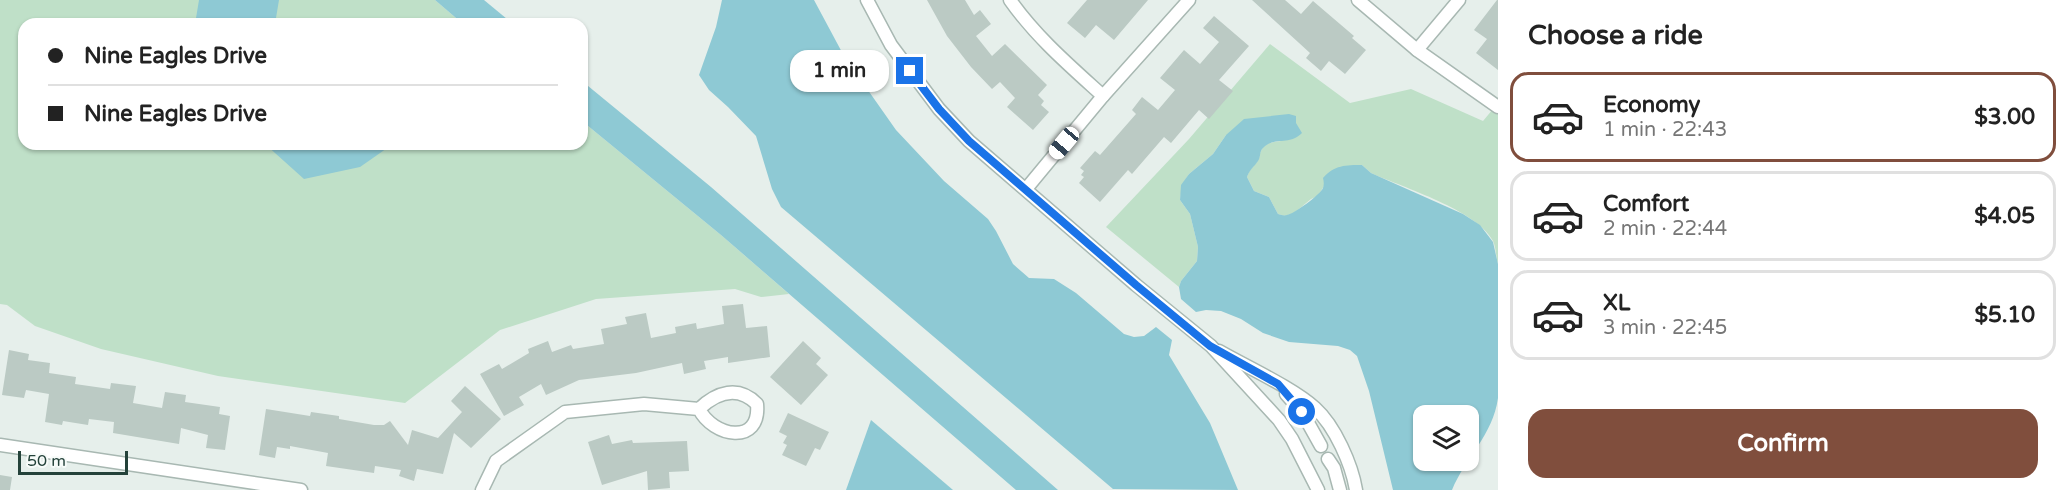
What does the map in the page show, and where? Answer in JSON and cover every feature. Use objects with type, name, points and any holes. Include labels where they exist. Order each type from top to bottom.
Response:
[{"type":"street","points":[[867,0],[891,45],[939,109],[969,141],[1210,346],[1279,420],[1292,439],[1318,490]]},
{"type":"street","points":[[1010,0],[1055,53],[1103,96]]},
{"type":"street","points":[[1026,189],[1103,96],[1189,0]]},
{"type":"street","points":[[1358,0],[1417,50],[1498,106]]},
{"type":"street","points":[[1417,50],[1459,0]]},
{"type":"street","points":[[1210,346],[1278,384],[1315,408],[1330,425],[1353,472],[1356,490]]},
{"type":"street","points":[[1278,384],[1302,412],[1321,446]]},
{"type":"street","points":[[482,490],[496,461],[565,412],[644,404],[699,409],[716,397],[737,391],[748,395],[757,404],[758,412],[750,427],[735,434],[726,432],[709,422],[699,409]]},
{"type":"street","points":[[0,445],[301,490]]},
{"type":"street","points":[[1328,459],[1334,468],[1340,490]]},
{"type":"green space","points":[[0,0],[435,0],[456,18],[18,18],[18,150],[588,150],[588,126],[789,294],[761,297],[735,289],[596,299],[500,330],[405,403],[218,376],[101,349],[35,326],[7,305],[0,304]]},
{"type":"green space","points":[[1270,44],[1350,103],[1411,89],[1483,121],[1498,103],[1498,264],[1493,241],[1485,230],[1472,219],[1438,201],[1371,173],[1362,165],[1324,186],[1318,196],[1294,213],[1285,216],[1278,214],[1269,197],[1254,191],[1247,177],[1265,146],[1274,142],[1283,142],[1226,135],[1213,154],[1189,174],[1182,185],[1180,200],[1190,214],[1198,247],[1197,261],[1179,287],[1106,227],[1189,139]]},
{"type":"water","points":[[199,0],[279,0],[276,18],[196,18]]},
{"type":"water","points":[[435,0],[484,0],[506,18],[456,18]]},
{"type":"water","points":[[722,0],[814,0],[844,56],[896,130],[944,181],[988,219],[1013,264],[1029,278],[1054,279],[1076,293],[1124,334],[1134,337],[1144,336],[1156,327],[1172,340],[1169,355],[1210,423],[1238,490],[1113,489],[781,207],[772,189],[756,136],[709,90],[699,75],[716,27]]},
{"type":"water","points":[[588,86],[711,187],[1058,490],[1016,490],[721,235],[588,126]]},
{"type":"water","points":[[1289,114],[1296,116],[1296,123],[1302,133],[1292,139],[1267,144],[1247,177],[1254,191],[1269,197],[1278,214],[1290,214],[1313,199],[1323,188],[1323,178],[1331,170],[1362,165],[1371,173],[1463,214],[1480,225],[1493,242],[1498,264],[1498,398],[1491,423],[1479,445],[1479,405],[1413,405],[1413,471],[1462,471],[1452,490],[1393,490],[1369,391],[1357,356],[1350,350],[1338,346],[1289,342],[1263,333],[1241,319],[1221,311],[1196,312],[1181,299],[1179,287],[1197,261],[1198,247],[1190,214],[1180,200],[1181,185],[1189,174],[1213,154],[1226,135],[1244,119]]},
{"type":"water","points":[[272,150],[384,150],[360,167],[304,179]]},
{"type":"water","points":[[871,420],[953,490],[846,490]]},
{"type":"building","points":[[927,0],[965,0],[974,15],[980,10],[991,24],[976,36],[992,56],[1005,44],[1047,85],[1038,95],[1044,101],[1041,105],[1049,112],[1033,130],[1007,107],[1015,98],[1000,82],[992,89],[971,67],[947,36]]},
{"type":"building","points":[[1087,0],[1148,0],[1114,40],[1096,25],[1085,38],[1067,23]]},
{"type":"building","points":[[1252,0],[1285,0],[1301,14],[1313,1],[1354,36],[1352,38],[1366,50],[1345,74],[1329,61],[1321,71],[1306,58],[1310,53]]},
{"type":"building","points":[[1497,0],[1498,70],[1476,53],[1487,39],[1474,30]]},
{"type":"building","points":[[1214,16],[1249,46],[1219,80],[1233,91],[1209,119],[1199,110],[1171,143],[1164,137],[1132,174],[1128,170],[1100,202],[1079,183],[1084,177],[1081,175],[1084,171],[1080,168],[1095,151],[1100,155],[1136,114],[1132,110],[1142,97],[1158,110],[1175,90],[1160,78],[1184,50],[1200,64],[1219,42],[1203,28]]},
{"type":"building","points":[[743,304],[746,328],[767,326],[770,357],[728,363],[728,357],[704,361],[706,369],[684,374],[682,363],[636,373],[579,380],[546,395],[541,384],[519,397],[524,405],[504,416],[480,374],[499,364],[502,369],[529,353],[528,349],[548,341],[552,352],[571,345],[573,349],[604,344],[601,329],[627,324],[625,317],[646,313],[651,338],[676,333],[675,327],[696,323],[697,329],[724,324],[722,306]]},
{"type":"building","points":[[803,341],[821,358],[816,364],[828,375],[801,405],[770,377]]},
{"type":"building","points":[[9,350],[29,354],[28,360],[50,363],[49,373],[76,377],[75,384],[110,389],[111,383],[136,386],[133,403],[162,408],[165,392],[186,395],[185,402],[220,407],[219,414],[230,416],[225,450],[206,448],[208,435],[181,428],[179,444],[113,433],[114,422],[89,419],[88,425],[63,421],[62,425],[45,422],[49,394],[26,390],[24,398],[2,395]]},
{"type":"building","points":[[465,386],[501,419],[471,448],[454,433],[443,474],[417,469],[414,481],[399,476],[401,470],[375,466],[374,473],[326,466],[328,453],[290,446],[290,449],[277,447],[275,458],[259,455],[266,409],[310,416],[311,412],[339,416],[339,419],[374,425],[384,425],[390,421],[408,445],[412,430],[438,438],[462,412],[451,401]]},
{"type":"building","points":[[788,413],[829,432],[820,450],[815,448],[806,466],[782,455],[787,445],[783,443],[787,436],[779,432]]},
{"type":"building","points":[[609,435],[612,444],[632,440],[633,443],[687,441],[689,471],[669,472],[670,488],[648,490],[647,471],[602,485],[588,442]]},
{"type":"building","points":[[0,475],[12,477],[10,490],[0,490]]},
{"type":"route","points":[[910,71],[939,109],[969,141],[1210,346],[1278,384],[1302,412]]}]
